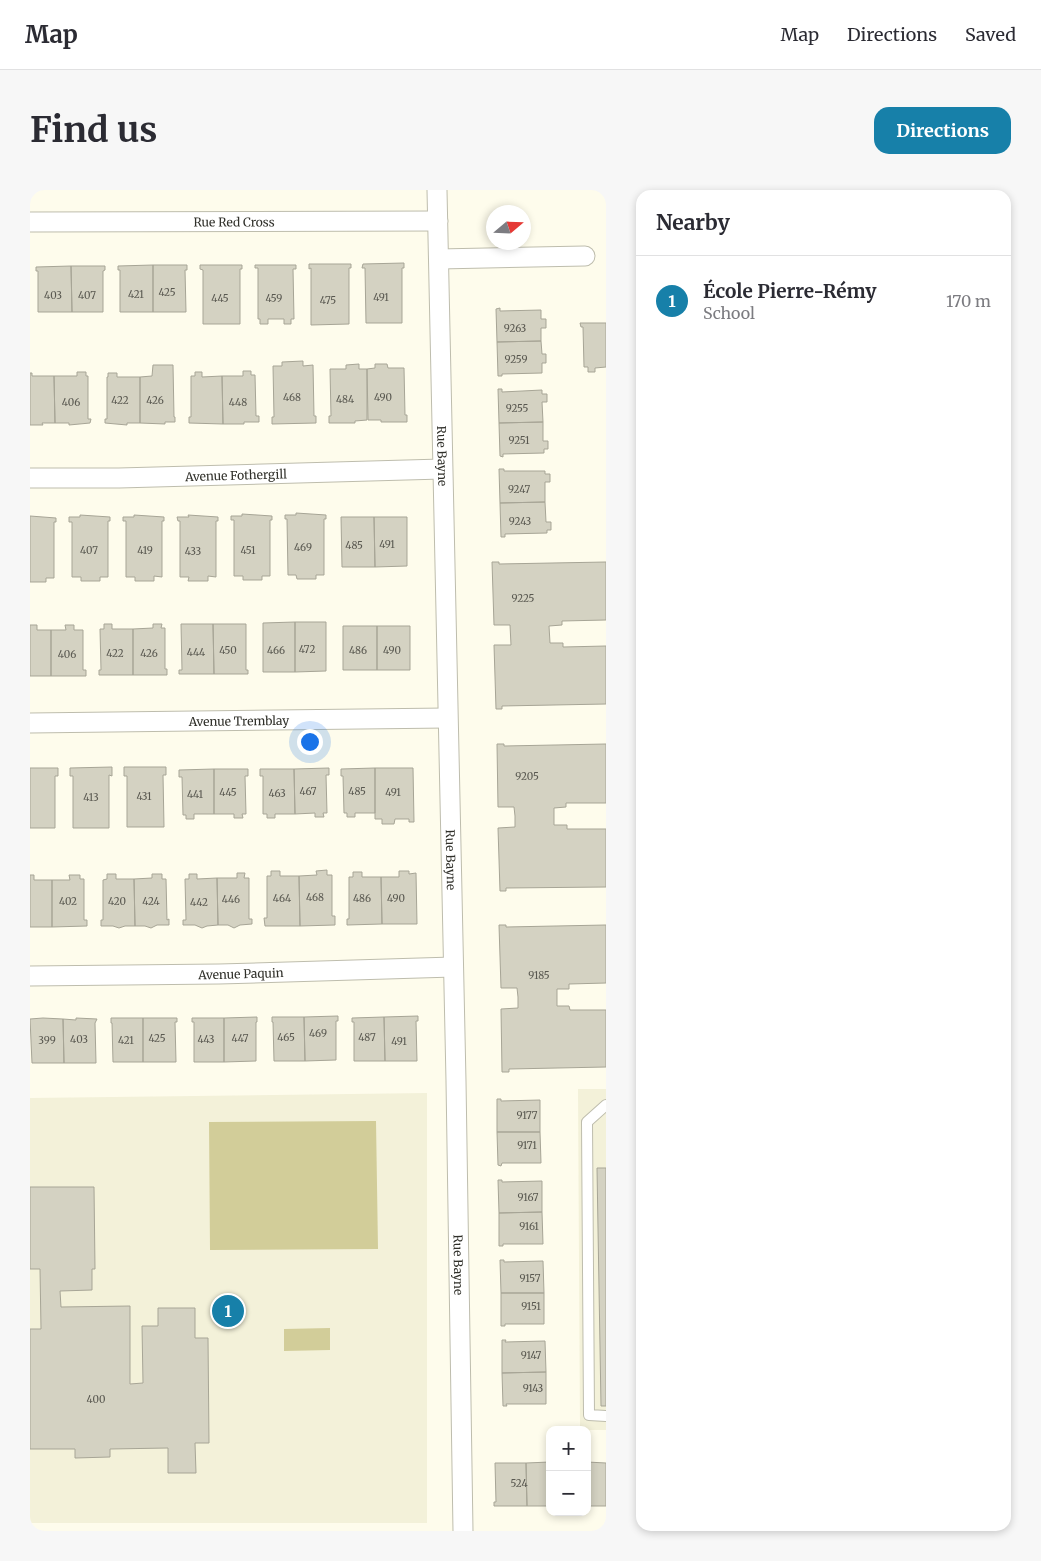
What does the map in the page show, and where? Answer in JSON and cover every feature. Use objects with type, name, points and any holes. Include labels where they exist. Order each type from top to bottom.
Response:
[{"type":"street","name":"Rue Bayne","points":[[437,190],[453,967],[462,1531]]},
{"type":"street","name":"Rue Red Cross","points":[[30,222],[438,221]]},
{"type":"street","points":[[439,259],[585,256]]},
{"type":"street","name":"Avenue Fothergill","points":[[30,478],[119,478],[442,469]]},
{"type":"street","name":"Avenue Tremblay","points":[[30,723],[447,718]]},
{"type":"street","name":"Avenue Paquin","points":[[30,976],[219,974],[453,967]]},
{"type":"lane","points":[[606,1106],[587,1122],[587,1132],[589,1415],[606,1416]]},
{"type":"shaded area","points":[[578,1089],[606,1089],[606,1430],[591,1430],[591,1426],[580,1426]]},
{"type":"shaded area","points":[[427,1093],[427,1523],[30,1523],[30,1098]]},
{"type":"shaded area","points":[[376,1121],[378,1249],[210,1250],[209,1122]]},
{"type":"shaded area","points":[[330,1328],[330,1350],[284,1351],[284,1329]]},
{"type":"building","points":[[404,263],[404,268],[402,268],[402,323],[366,323],[365,268],[362,268],[363,264]]},
{"type":"building","points":[[309,264],[351,264],[351,268],[349,268],[349,324],[311,325],[311,268],[309,269]]},
{"type":"building","points":[[153,265],[153,312],[120,312],[120,270],[118,270],[118,266]]},
{"type":"building","points":[[153,265],[187,265],[187,270],[185,270],[186,312],[153,312]]},
{"type":"building","points":[[200,265],[242,265],[242,269],[240,269],[240,324],[203,324],[203,270],[200,269]]},
{"type":"building","points":[[255,265],[296,265],[296,269],[293,269],[294,319],[291,319],[291,324],[284,324],[284,319],[268,319],[268,324],[260,324],[260,319],[258,319],[258,268],[255,268]]},
{"type":"building","points":[[71,266],[72,312],[38,312],[38,271],[36,271],[36,267]]},
{"type":"building","points":[[71,266],[105,266],[103,271],[103,312],[72,312]]},
{"type":"building","points":[[500,308],[500,311],[541,310],[541,319],[546,319],[546,328],[541,328],[541,341],[497,342],[496,309]]},
{"type":"building","points":[[580,323],[606,323],[606,367],[595,368],[595,372],[588,372],[588,367],[584,367],[583,327],[581,327]]},
{"type":"building","points":[[541,341],[542,354],[546,354],[546,363],[542,363],[542,373],[502,374],[502,376],[498,376],[497,342]]},
{"type":"building","points":[[303,361],[303,366],[313,365],[314,416],[316,416],[316,423],[272,424],[272,417],[274,417],[273,366],[282,366],[282,362]]},
{"type":"building","points":[[359,364],[359,369],[367,369],[367,420],[355,421],[355,423],[329,423],[329,416],[331,416],[330,369],[346,369],[346,365]]},
{"type":"building","points":[[375,364],[387,364],[388,368],[404,368],[405,415],[407,415],[407,422],[368,420],[367,369],[375,368]]},
{"type":"building","points":[[153,365],[173,365],[175,422],[165,422],[165,424],[140,423],[140,377],[152,376]]},
{"type":"building","points":[[243,371],[251,371],[251,375],[255,375],[256,416],[259,416],[259,422],[223,424],[222,376],[243,376]]},
{"type":"building","points":[[77,372],[86,372],[86,376],[88,376],[88,419],[91,419],[90,423],[69,425],[69,423],[55,423],[54,376],[77,376]]},
{"type":"building","points":[[195,372],[202,372],[202,377],[222,376],[223,424],[189,423],[189,417],[191,417],[191,376],[195,376]]},
{"type":"building","points":[[30,373],[32,373],[32,376],[54,376],[55,423],[30,425]]},
{"type":"building","points":[[108,373],[117,373],[117,377],[140,377],[140,423],[127,423],[127,425],[105,423],[105,419],[107,419]]},
{"type":"building","points":[[498,389],[502,389],[502,392],[542,390],[542,394],[547,394],[547,402],[542,402],[543,422],[499,423]]},
{"type":"building","points":[[543,422],[543,441],[548,441],[548,449],[544,449],[544,453],[503,454],[503,457],[500,456],[499,423]]},
{"type":"building","points":[[499,469],[504,469],[504,471],[545,471],[545,474],[550,474],[550,482],[545,482],[545,502],[500,503]]},
{"type":"building","points":[[545,502],[546,522],[551,522],[551,530],[547,530],[547,533],[505,534],[505,537],[501,537],[500,503]]},
{"type":"building","points":[[296,513],[326,515],[326,519],[324,519],[324,575],[316,575],[316,579],[297,579],[296,575],[288,575],[287,519],[285,519],[285,515],[296,515]]},
{"type":"building","points":[[242,514],[272,516],[272,520],[270,520],[270,576],[262,576],[262,580],[243,580],[243,576],[234,576],[234,520],[231,520],[231,516],[242,516]]},
{"type":"building","points":[[80,515],[110,517],[110,521],[108,521],[108,577],[100,577],[100,581],[81,581],[81,577],[72,577],[72,522],[69,522],[69,517],[80,517]]},
{"type":"building","points":[[134,515],[164,517],[164,521],[162,521],[162,577],[154,576],[154,581],[135,581],[135,577],[126,577],[126,521],[123,521],[123,517],[134,517]]},
{"type":"building","points":[[188,515],[218,517],[218,521],[216,521],[216,577],[208,576],[208,581],[188,581],[189,577],[180,577],[180,521],[178,521],[177,517],[189,517]]},
{"type":"building","points":[[30,516],[56,518],[56,522],[54,522],[54,578],[46,578],[46,582],[30,582]]},
{"type":"building","points":[[341,517],[374,517],[375,567],[342,567]]},
{"type":"building","points":[[374,517],[407,517],[407,566],[375,567]]},
{"type":"building","points":[[492,562],[499,562],[499,564],[606,562],[606,620],[562,621],[562,625],[549,626],[550,643],[563,643],[563,647],[606,646],[606,704],[502,706],[502,709],[496,709],[494,645],[511,645],[510,625],[494,625]]},
{"type":"building","points":[[295,622],[326,622],[326,671],[295,672]]},
{"type":"building","points":[[295,622],[295,672],[263,672],[263,623]]},
{"type":"building","points":[[104,624],[112,624],[112,629],[133,629],[133,675],[99,675],[99,670],[101,670],[100,629],[104,629]]},
{"type":"building","points":[[153,624],[162,624],[161,628],[165,628],[165,669],[167,669],[167,675],[133,675],[133,629],[153,628]]},
{"type":"building","points":[[181,624],[213,624],[214,674],[179,674],[179,670],[182,670]]},
{"type":"building","points":[[213,624],[246,624],[246,670],[248,670],[248,674],[214,674]]},
{"type":"building","points":[[30,625],[37,625],[37,630],[51,630],[51,676],[30,676]]},
{"type":"building","points":[[65,625],[74,625],[74,630],[83,630],[83,670],[86,670],[86,676],[51,676],[51,630],[66,630]]},
{"type":"building","points":[[343,626],[377,626],[377,670],[343,670]]},
{"type":"building","points":[[377,626],[410,626],[410,670],[377,670]]},
{"type":"building","points":[[497,744],[504,744],[504,746],[606,744],[606,803],[566,803],[566,807],[554,808],[554,825],[567,825],[567,829],[606,829],[606,887],[506,888],[506,891],[500,891],[498,828],[515,827],[515,816],[514,807],[498,807]]},
{"type":"building","points":[[112,767],[112,776],[109,775],[109,828],[73,828],[73,776],[70,776],[70,768]]},
{"type":"building","points":[[124,767],[166,767],[166,775],[163,775],[164,827],[127,827],[127,776],[124,776]]},
{"type":"building","points":[[30,768],[58,768],[58,776],[55,776],[55,828],[30,828]]},
{"type":"building","points":[[329,768],[329,775],[326,775],[327,813],[323,813],[324,817],[315,817],[315,813],[295,814],[294,769]]},
{"type":"building","points":[[375,768],[375,813],[355,813],[355,817],[347,817],[347,813],[344,813],[343,776],[341,776],[341,769]]},
{"type":"building","points":[[375,768],[413,768],[414,822],[409,822],[409,819],[395,819],[394,824],[382,824],[382,819],[375,819]]},
{"type":"building","points":[[214,769],[214,814],[194,814],[194,819],[186,819],[186,815],[183,815],[182,777],[179,777],[179,770]]},
{"type":"building","points":[[214,769],[248,769],[248,776],[245,776],[246,814],[242,814],[243,818],[234,818],[234,814],[214,814]]},
{"type":"building","points":[[260,769],[294,769],[295,814],[275,814],[275,818],[267,818],[267,814],[263,814],[263,776],[260,776]]},
{"type":"building","points":[[327,870],[327,875],[332,875],[332,916],[335,916],[335,925],[300,926],[299,876],[317,875],[316,871]]},
{"type":"building","points":[[271,871],[280,871],[280,876],[299,876],[300,926],[265,926],[264,918],[267,918],[267,876],[271,876]]},
{"type":"building","points":[[399,871],[409,871],[409,874],[416,873],[417,924],[382,924],[381,877],[399,877]]},
{"type":"building","points":[[353,872],[362,872],[362,877],[381,877],[382,924],[347,925],[347,919],[349,919],[349,877],[353,877]]},
{"type":"building","points":[[237,873],[245,873],[244,878],[249,878],[249,919],[252,919],[252,924],[240,925],[234,928],[228,925],[218,925],[217,878],[237,878]]},
{"type":"building","points":[[107,874],[116,874],[116,879],[134,879],[135,926],[119,928],[101,926],[101,920],[103,920],[103,880],[107,879]]},
{"type":"building","points":[[152,874],[162,874],[162,879],[166,879],[167,920],[169,919],[169,925],[157,925],[151,928],[135,926],[134,879],[152,878]]},
{"type":"building","points":[[189,874],[197,874],[197,879],[217,878],[218,925],[202,928],[195,925],[183,925],[183,920],[186,920],[185,879],[189,879]]},
{"type":"building","points":[[30,875],[34,875],[34,880],[52,880],[52,927],[30,927]]},
{"type":"building","points":[[69,875],[80,875],[80,879],[84,879],[84,920],[87,920],[87,926],[52,927],[52,880],[70,880]]},
{"type":"building","points":[[499,925],[506,925],[506,927],[606,925],[606,983],[569,984],[569,989],[557,989],[557,1006],[569,1006],[570,1010],[606,1010],[606,1067],[509,1069],[509,1072],[502,1072],[501,1009],[518,1008],[518,997],[517,988],[501,988]]},
{"type":"building","points":[[338,1016],[338,1021],[336,1021],[336,1060],[305,1061],[304,1017]]},
{"type":"building","points":[[418,1016],[418,1021],[416,1021],[417,1061],[385,1061],[384,1017]]},
{"type":"building","points":[[257,1017],[256,1061],[224,1062],[224,1018]]},
{"type":"building","points":[[272,1017],[304,1017],[305,1061],[274,1061]]},
{"type":"building","points":[[384,1017],[385,1061],[354,1061],[354,1022],[352,1022],[352,1018]]},
{"type":"building","points":[[76,1018],[97,1019],[95,1023],[96,1063],[64,1063],[63,1019],[76,1020]]},
{"type":"building","points":[[111,1018],[143,1018],[143,1062],[113,1062]]},
{"type":"building","points":[[143,1018],[177,1018],[177,1022],[175,1022],[176,1062],[143,1062]]},
{"type":"building","points":[[192,1018],[224,1018],[224,1062],[194,1062],[194,1022],[192,1022]]},
{"type":"building","points":[[30,1019],[63,1019],[64,1063],[32,1063]]},
{"type":"building","points":[[497,1099],[501,1099],[501,1101],[540,1100],[540,1132],[497,1132]]},
{"type":"building","points":[[497,1132],[540,1132],[541,1163],[502,1163],[501,1166],[498,1165]]},
{"type":"building","points":[[597,1168],[606,1168],[606,1406],[601,1406]]},
{"type":"building","points":[[498,1180],[502,1180],[502,1182],[542,1181],[542,1212],[499,1213]]},
{"type":"building","points":[[30,1187],[94,1187],[95,1269],[92,1269],[92,1290],[60,1291],[61,1307],[130,1306],[130,1384],[143,1383],[142,1326],[158,1326],[158,1308],[195,1308],[195,1338],[208,1338],[209,1443],[195,1443],[196,1473],[168,1473],[168,1448],[110,1449],[110,1457],[75,1458],[75,1449],[30,1449],[30,1329],[41,1329],[40,1269],[30,1269]]},
{"type":"building","points":[[542,1212],[543,1244],[503,1244],[503,1246],[499,1246],[499,1213]]},
{"type":"building","points":[[500,1260],[504,1260],[504,1262],[543,1261],[544,1293],[501,1293]]},
{"type":"building","points":[[501,1293],[544,1293],[544,1324],[505,1324],[505,1326],[501,1326]]},
{"type":"building","points":[[502,1340],[506,1340],[505,1342],[545,1341],[546,1372],[502,1373]]},
{"type":"building","points":[[546,1372],[546,1404],[506,1404],[507,1406],[503,1406],[502,1373]]},
{"type":"building","points":[[546,1462],[546,1506],[527,1506],[526,1463]]},
{"type":"building","points":[[591,1462],[606,1463],[606,1506],[591,1506]]},
{"type":"building","points":[[495,1463],[526,1463],[527,1506],[494,1506],[494,1502],[496,1502]]},
{"type":"place","name":"École Pierre-Rémy","points":[[228,1311]]}]
